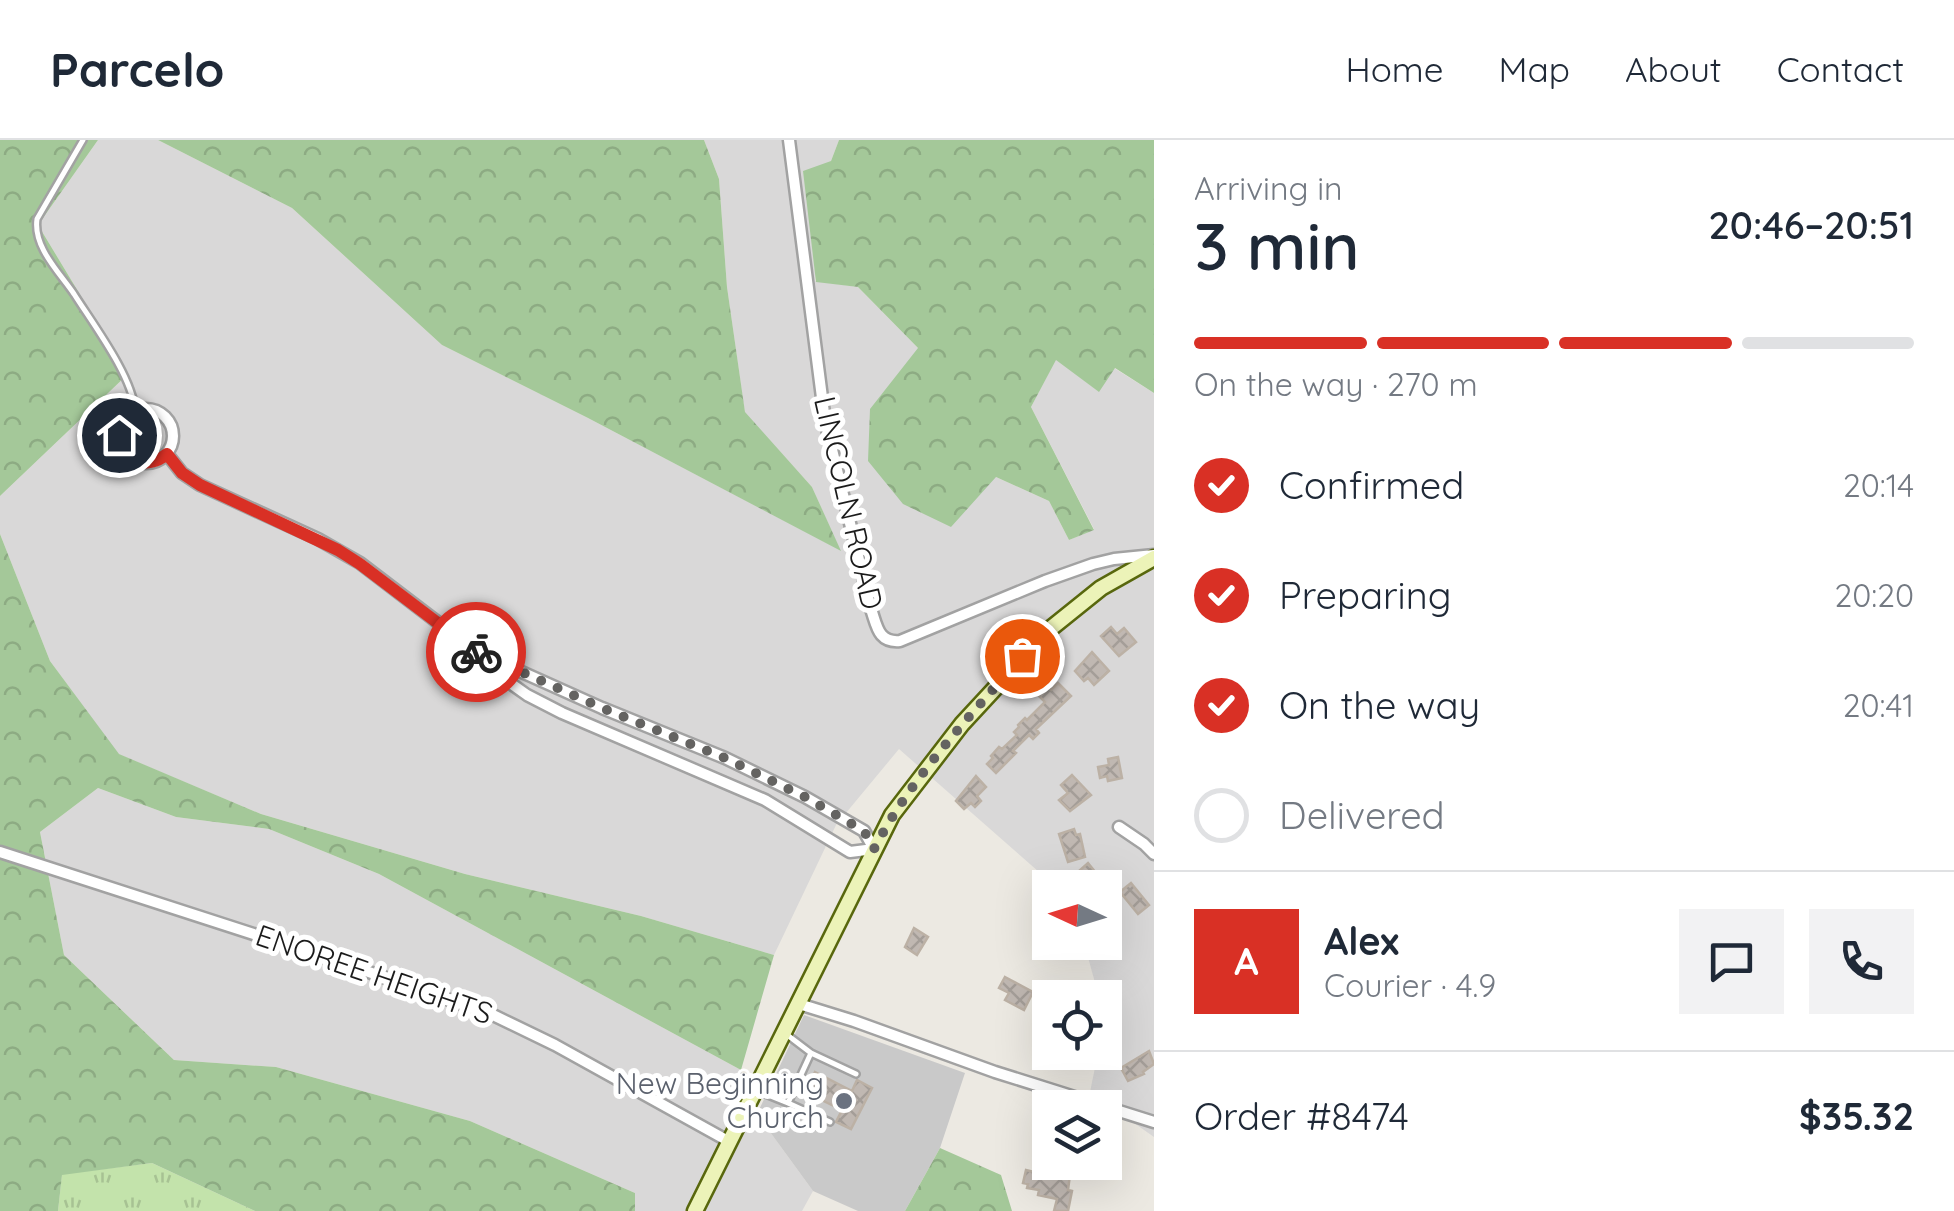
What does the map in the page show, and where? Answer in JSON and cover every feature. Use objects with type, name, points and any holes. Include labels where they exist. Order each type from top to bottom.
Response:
[{"type":"street","name":"LINCOLN ROAD","points":[[788,140],[825,421],[881,636],[900,641],[1093,564],[1114,558],[1154,556]]},
{"type":"street","points":[[154,410],[168,420],[174,438],[167,454],[157,462],[133,460],[120,441],[120,429],[126,418],[135,411],[154,410]]},
{"type":"street","points":[[167,454],[182,473],[200,485],[349,556],[491,663],[527,695],[765,800],[850,852],[874,849]]},
{"type":"street","points":[[695,1211],[892,814],[1022,656],[1078,605],[1154,556]]},
{"type":"street","points":[[491,663],[515,669],[725,758],[864,831],[874,849]]},
{"type":"street","points":[[1119,827],[1154,854]]},
{"type":"street","name":"ENOREE HEIGHTS","points":[[0,852],[493,1015],[730,1142]]},
{"type":"street","points":[[799,1004],[1154,1122]]},
{"type":"lane","points":[[84,140],[38,219],[36,232],[126,380],[135,411]]},
{"type":"lane","points":[[784,1032],[812,1053],[856,1074]]},
{"type":"lane","points":[[788,1103],[812,1053]]},
{"type":"lane","points":[[756,1090],[830,1122]]},
{"type":"shaded area","points":[[98,140],[158,140],[292,208],[442,345],[840,550],[812,487],[745,413],[727,287],[719,179],[704,140],[839,140],[831,161],[815,281],[858,287],[918,348],[996,477],[1049,501],[1069,540],[1094,529],[1031,407],[1056,359],[1098,391],[1114,368],[1154,393],[1154,1137],[1122,1114],[1122,1090],[1090,1090],[1095,1070],[1122,1070],[1122,980],[1094,980],[1089,960],[1122,960],[1122,870],[1037,870],[899,749],[836,825],[774,955],[641,916],[465,874],[261,814],[118,754],[50,661],[0,534],[0,496],[128,374],[38,225]]},
{"type":"shaded area","points":[[98,788],[176,817],[269,829],[379,874],[741,1070],[757,1114],[813,1191],[802,1211],[635,1211],[635,1193],[470,1121],[276,1067],[174,1060],[64,955],[40,832]]},
{"type":"shaded area","points":[[804,1015],[965,1073],[940,1148],[905,1211],[858,1211],[813,1191],[757,1114]]},
{"type":"green space","points":[[0,140],[98,140],[38,225],[128,374],[0,496]]},
{"type":"green space","points":[[158,140],[704,140],[719,179],[727,287],[745,412],[812,487],[841,551],[442,345],[292,208]]},
{"type":"green space","points":[[839,140],[1154,140],[1154,393],[1115,368],[1099,392],[1056,360],[1031,407],[1094,530],[1069,540],[1049,501],[996,477],[951,527],[903,504],[868,461],[870,409],[918,348],[858,287],[816,282],[803,171],[831,161]]},
{"type":"green space","points":[[0,534],[50,661],[119,754],[261,814],[465,874],[641,916],[774,955],[741,1070],[379,874],[269,829],[176,817],[98,788],[40,832],[64,955],[174,1060],[276,1067],[470,1121],[635,1193],[635,1211],[255,1211],[152,1163],[62,1175],[58,1211],[0,1211]]},
{"type":"green space","points":[[940,1148],[1001,1175],[1012,1211],[905,1211]]},
{"type":"green space","points":[[152,1163],[255,1211],[58,1211],[62,1174]]},
{"type":"building","points":[[1111,627],[1117,634],[1124,628],[1136,642],[1119,656],[1101,636]]},
{"type":"building","points":[[1092,652],[1109,671],[1094,685],[1075,671]]},
{"type":"building","points":[[1058,683],[1071,696],[1036,729],[1039,733],[1033,739],[1029,735],[1013,751],[1016,753],[996,773],[987,764],[991,756],[1017,735],[1014,732],[1018,725],[1045,702],[1036,693],[1045,684],[1051,690]]},
{"type":"building","points":[[1118,757],[1122,778],[1100,778],[1098,767],[1109,765],[1108,759]]},
{"type":"building","points":[[1072,775],[1091,795],[1070,811],[1059,800],[1068,793],[1061,785]]},
{"type":"building","points":[[976,776],[986,787],[977,796],[981,801],[964,809],[956,801]]},
{"type":"building","points":[[1074,829],[1076,835],[1080,834],[1085,857],[1068,862],[1059,834]]},
{"type":"building","points":[[1131,883],[1149,905],[1138,914],[1122,890]]},
{"type":"building","points":[[914,928],[928,937],[917,955],[905,947]]},
{"type":"building","points":[[1005,977],[1032,994],[1024,1010],[1005,1000],[1009,993],[999,988]]},
{"type":"building","points":[[1149,1051],[1154,1064],[1128,1081],[1122,1067]]},
{"type":"building","name":"New Beginning Church","points":[[815,1072],[852,1091],[857,1080],[872,1088],[851,1129],[836,1122],[842,1110],[805,1092]]},
{"type":"building","points":[[1026,1170],[1032,1172],[1032,1180],[1069,1180],[1068,1190],[1072,1191],[1068,1211],[1054,1211],[1057,1199],[1027,1188],[1028,1184],[1023,1183]]},
{"type":"way so far","points":[[476,652],[491,663],[515,669],[725,758],[805,797],[864,831],[874,849],[892,814],[920,776],[1022,656]]},
{"type":"place","name":"New Beginning Church","points":[[844,1101]]},
{"type":"route","points":[[119,435],[121,447],[133,460],[157,462],[167,454],[182,473],[200,485],[338,550],[476,652]]}]
